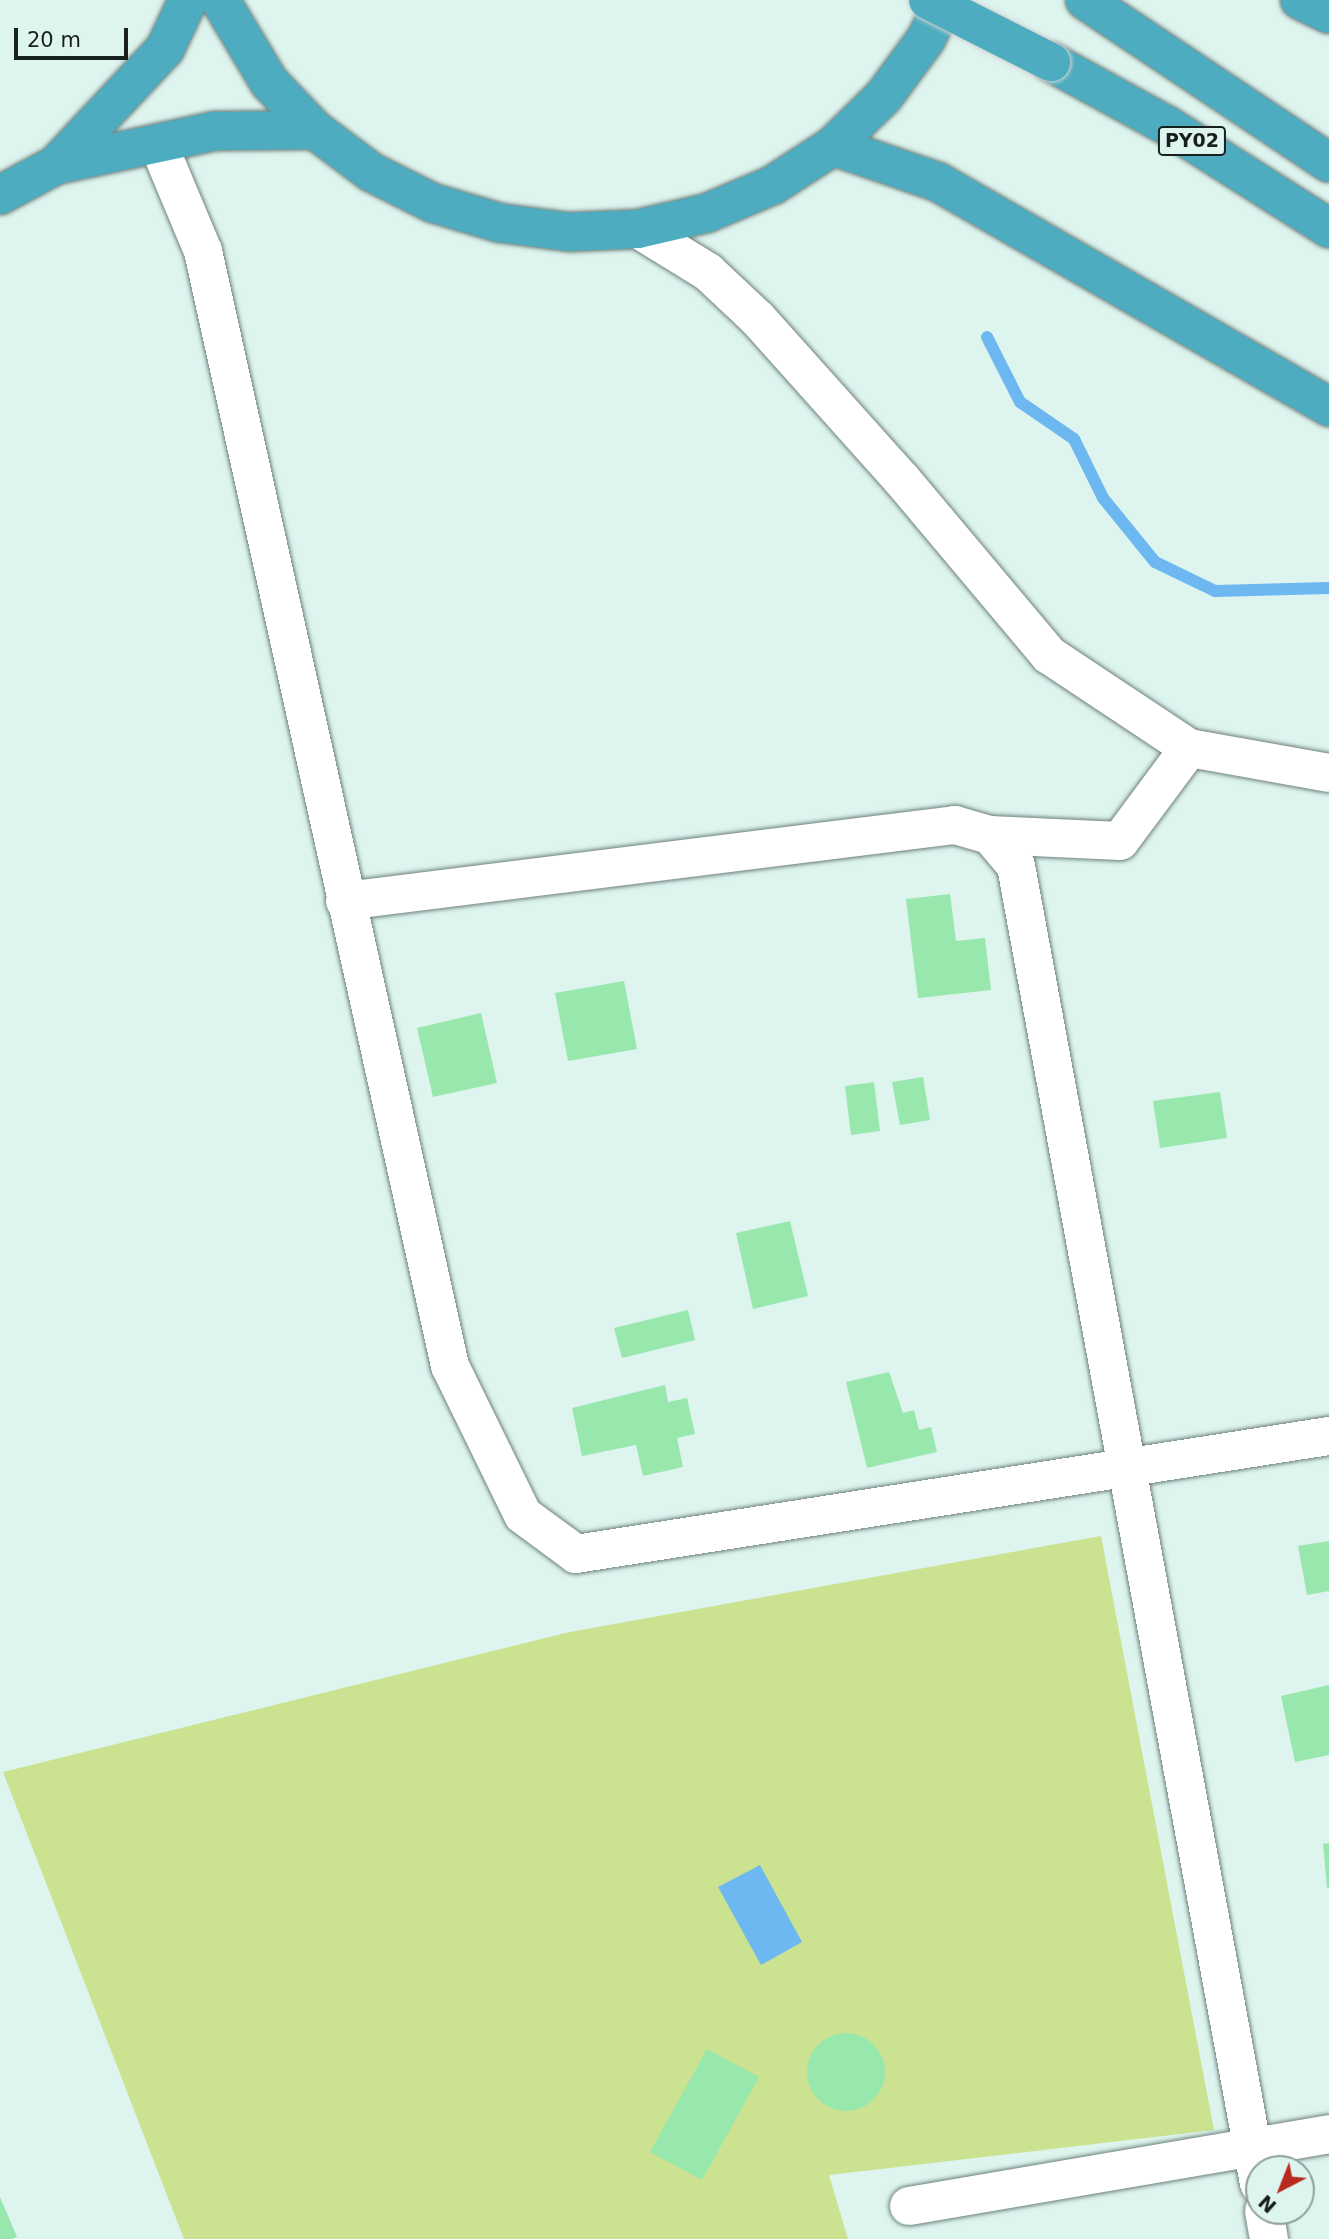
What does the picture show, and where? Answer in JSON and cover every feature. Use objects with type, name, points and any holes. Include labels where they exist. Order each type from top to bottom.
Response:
[{"type":"highway","points":[[55,166],[165,50],[188,0]]},
{"type":"highway","points":[[220,0],[270,82],[315,130],[371,172],[460,211],[500,223],[569,232],[638,229],[729,203],[773,185],[833,146],[884,96],[926,38],[945,0]]},
{"type":"highway","name":"PY02","points":[[928,0],[1051,62],[1168,126],[1329,228]]},
{"type":"highway","name":"PY02","points":[[1085,0],[1329,163]]},
{"type":"highway","points":[[1300,0],[1329,14]]},
{"type":"highway","points":[[0,195],[55,166],[159,146],[215,131],[315,130]]},
{"type":"highway","points":[[833,146],[938,183],[1329,407]]},
{"type":"street","points":[[159,146],[203,251],[450,1366],[523,1515],[576,1554],[1329,1436]]},
{"type":"street","points":[[638,229],[708,272],[758,319],[902,480],[1049,655],[1189,748],[1329,773]]},
{"type":"street","points":[[345,901],[955,825],[990,835],[1120,841],[1189,748]]},
{"type":"street","points":[[990,835],[1016,866],[1254,2155]]},
{"type":"street","points":[[909,2206],[1329,2134]]},
{"type":"green space","points":[[1101,1536],[1214,2130],[829,2175],[848,2239],[184,2239],[3,1772],[570,1632]]},
{"type":"water","points":[[760,1865],[802,1942],[761,1965],[718,1887]]},
{"type":"building","points":[[950,894],[956,941],[985,938],[991,990],[918,998],[906,899]]},
{"type":"building","points":[[624,981],[637,1049],[568,1061],[555,993]]},
{"type":"building","points":[[481,1013],[497,1083],[433,1097],[417,1028]]},
{"type":"building","points":[[923,1077],[930,1120],[900,1125],[892,1082]]},
{"type":"building","points":[[874,1082],[880,1131],[851,1135],[845,1086]]},
{"type":"building","points":[[1220,1092],[1227,1138],[1160,1148],[1153,1101]]},
{"type":"building","points":[[790,1221],[808,1296],[753,1309],[736,1233]]},
{"type":"building","points":[[688,1310],[695,1340],[622,1358],[614,1328]]},
{"type":"building","points":[[889,1372],[903,1413],[914,1410],[919,1430],[931,1427],[937,1452],[867,1468],[846,1382]]},
{"type":"building","points":[[665,1385],[668,1402],[687,1398],[695,1434],[677,1438],[683,1467],[643,1476],[636,1445],[582,1456],[572,1408]]},
{"type":"building","points":[[1329,1541],[1329,1591],[1307,1595],[1298,1546]]},
{"type":"building","points":[[1329,1685],[1329,1755],[1295,1762],[1281,1696]]},
{"type":"building","points":[[1329,1843],[1329,1888],[1327,1888],[1323,1844]]},
{"type":"building","points":[[846,2033],[861,2036],[874,2044],[882,2057],[885,2072],[882,2087],[874,2100],[861,2108],[846,2111],[831,2108],[818,2100],[810,2087],[807,2072],[810,2057],[818,2044],[831,2036]]},
{"type":"building","points":[[707,2049],[759,2077],[702,2180],[650,2152]]},
{"type":"building","points":[[0,2197],[17,2237],[12,2239],[0,2239]]},
{"type":"waterway","points":[[987,337],[1020,402],[1074,439],[1103,498],[1155,562],[1215,591],[1329,588]]}]
